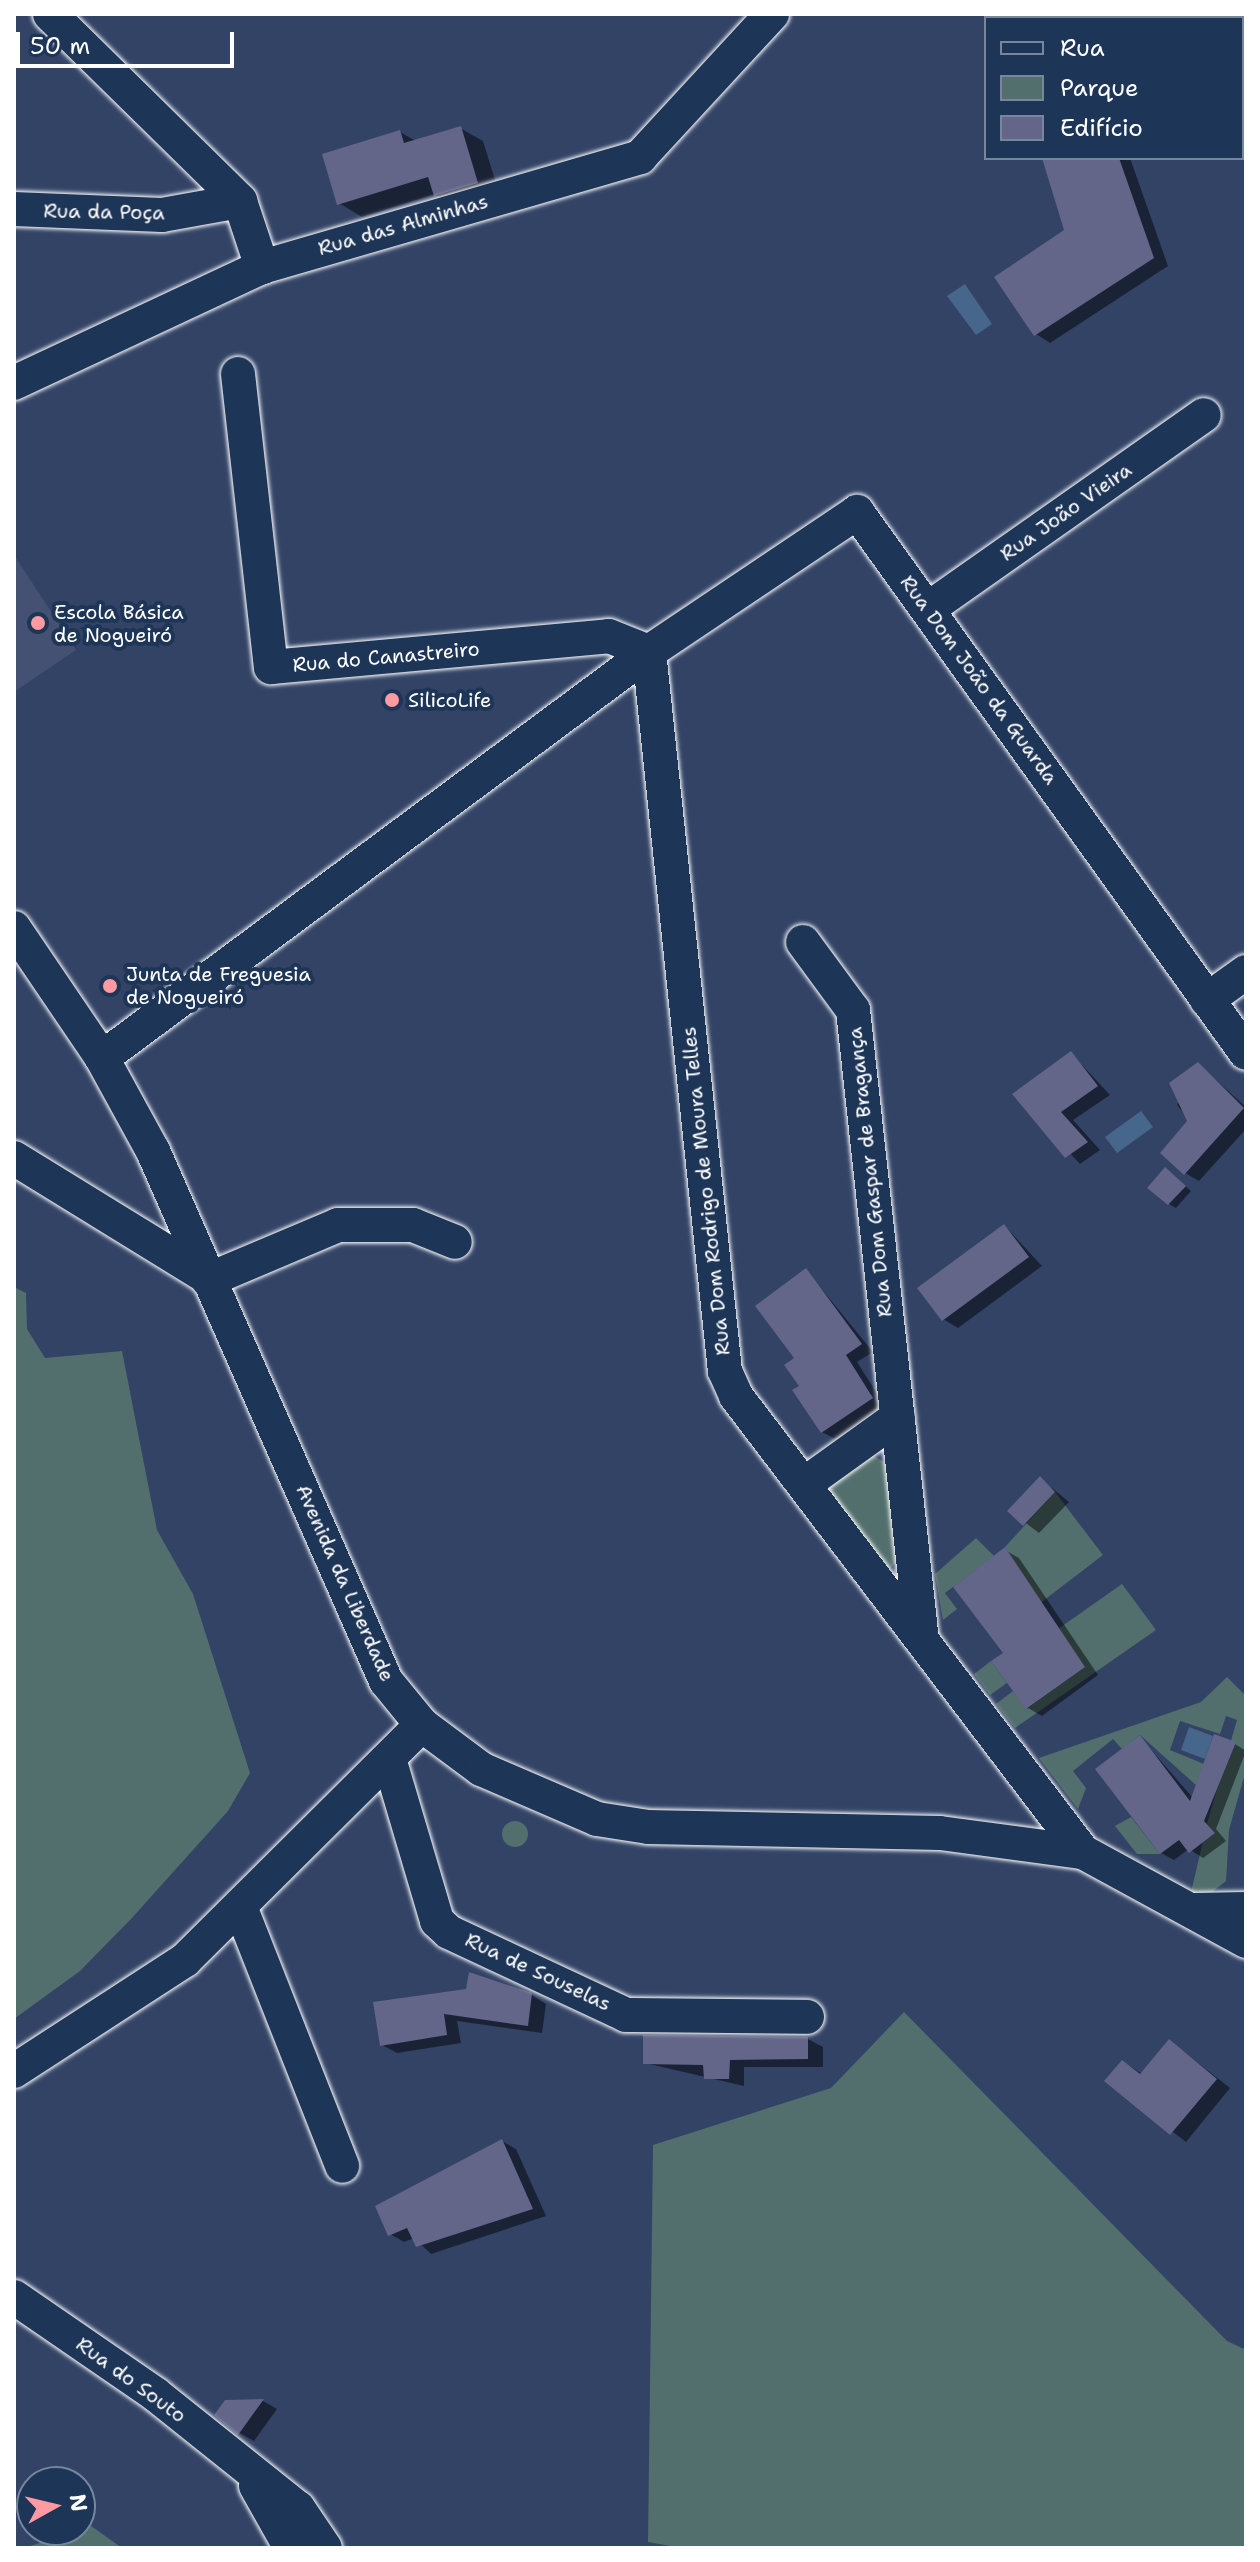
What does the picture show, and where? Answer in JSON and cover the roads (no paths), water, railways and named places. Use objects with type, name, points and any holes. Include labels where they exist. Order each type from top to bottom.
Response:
[{"type":"street","points":[[50,14],[240,201],[262,267]]},
{"type":"street","name":"Rua das Alminhas","points":[[14,383],[262,267],[640,157],[758,19]]},
{"type":"street","name":"Rua da Poça","points":[[14,209],[162,215],[240,201]]},
{"type":"street","name":"Rua do Canastreiro","points":[[238,374],[271,667],[609,636],[649,652]]},
{"type":"street","name":"Rua João Vieira","points":[[928,609],[1204,415]]},
{"type":"street","name":"Rua Dom João da Guarda","points":[[649,652],[857,512],[1246,1053]]},
{"type":"street","points":[[102,1058],[649,652]]},
{"type":"street","name":"Rua Dom Rodrigo de Moura Telles","points":[[649,652],[725,1371],[736,1396],[921,1633],[1083,1852]]},
{"type":"street","name":"Avenida da Liberdade","points":[[14,928],[102,1058],[153,1151],[386,1681],[422,1725],[481,1769],[597,1819],[648,1827],[940,1833],[1083,1852],[1246,1941]]},
{"type":"street","name":"Rua Dom Gaspar de Bragança","points":[[803,942],[853,1010],[921,1633]]},
{"type":"street","points":[[1207,1000],[1246,972]]},
{"type":"street","points":[[14,1158],[207,1278],[338,1225],[413,1225],[455,1242]]},
{"type":"street","points":[[806,1483],[898,1417]]},
{"type":"street","points":[[14,2071],[185,1960],[390,1762],[422,1725]]},
{"type":"street","name":"Rua de Souselas","points":[[390,1762],[437,1921],[449,1932],[626,2015],[807,2017]]},
{"type":"street","points":[[1194,1910],[1242,1902]]},
{"type":"street","points":[[241,1909],[342,2166]]},
{"type":"street","name":"Rua do Souto","points":[[14,2297],[298,2508],[325,2548]]},
{"type":"street","name":"Rua do Souto","points":[[244,2466],[291,2548]]},
{"type":"place","name":"Escola Básica de Nogueiró","points":[[38,623]]},
{"type":"place","name":"SilicoLife","points":[[392,700]]},
{"type":"place","name":"Junta de Freguesia de Nogueiró","points":[[110,986]]}]
